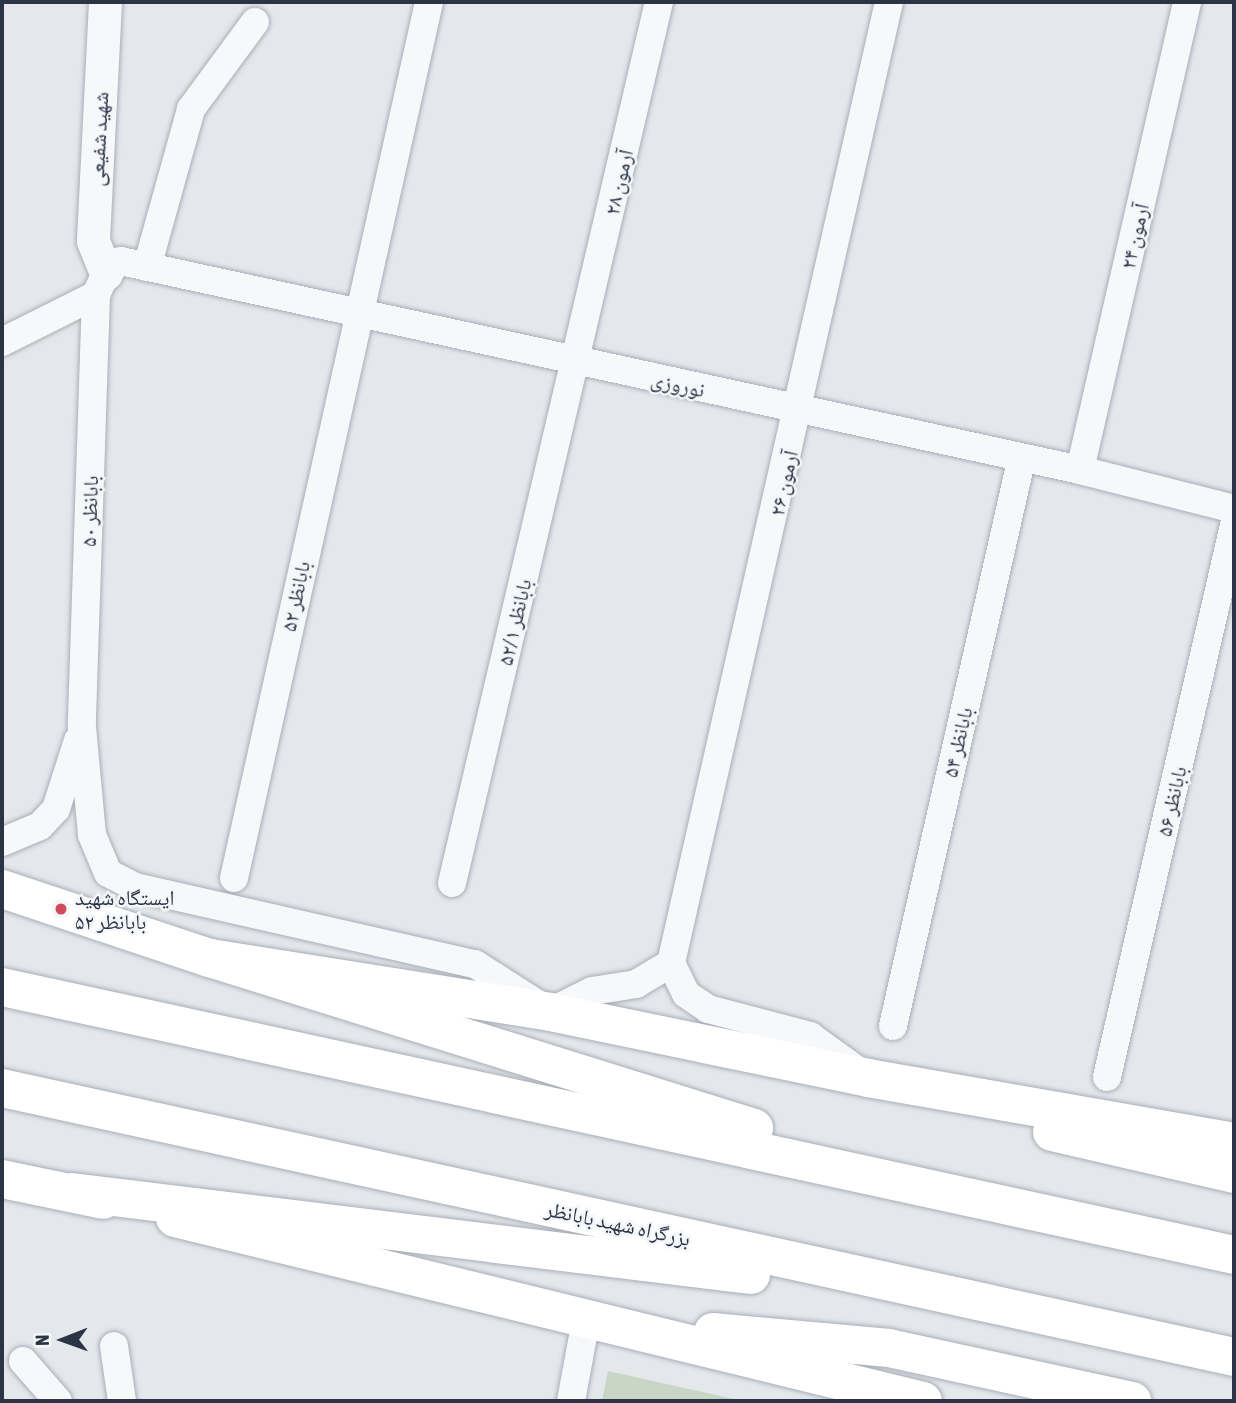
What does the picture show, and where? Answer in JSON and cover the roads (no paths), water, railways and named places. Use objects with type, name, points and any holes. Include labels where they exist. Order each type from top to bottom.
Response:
[{"type":"main road","points":[[2,889],[210,958],[983,1200]]},
{"type":"main road","points":[[210,958],[550,1012],[868,1078],[1234,1142]]},
{"type":"main road","points":[[2,987],[1234,1255]]},
{"type":"main road","points":[[868,1078],[947,1108],[1234,1174]]},
{"type":"main road","name":"بزرگراه شهید بابانظر","points":[[2,1088],[1234,1357]]},
{"type":"main road","points":[[2,1179],[72,1192],[923,1401]]},
{"type":"main road","points":[[72,1192],[960,1298]]},
{"type":"main road","points":[[586,1320],[889,1348],[1132,1401]]},
{"type":"street","name":"شهید شفیعی","points":[[105,2],[93,241],[118,274]]},
{"type":"street","name":"بابانظر ۵۲","points":[[234,878],[357,313],[429,2]]},
{"type":"street","name":"آرمون ۲۸","points":[[576,361],[659,2]]},
{"type":"street","name":"آرمون ۲۶","points":[[671,963],[800,411],[889,2]]},
{"type":"street","name":"آرمون ۲۴","points":[[1080,470],[1187,2]]},
{"type":"street","name":"بابانظر ۵۰","points":[[82,727],[118,274],[191,108],[255,22]]},
{"type":"street","name":"نوروزی","points":[[118,274],[357,313],[1022,457],[1234,509]]},
{"type":"street","points":[[2,342],[118,274]]},
{"type":"street","name":"بابانظر ۵۲/۱","points":[[452,883],[576,361]]},
{"type":"street","name":"بابانظر ۵۴","points":[[893,1026],[1022,457]]},
{"type":"street","name":"بابانظر ۵۶","points":[[1107,1077],[1234,525]]},
{"type":"street","points":[[2,842],[40,826],[56,808],[82,727]]},
{"type":"street","points":[[82,727],[92,835],[108,873],[135,887],[475,964],[550,1012],[592,991],[636,984],[671,963],[686,994],[708,1009],[810,1036],[868,1078]]},
{"type":"street","points":[[571,1401],[586,1320]]},
{"type":"street","points":[[114,1346],[121,1401]]},
{"type":"street","points":[[23,1361],[58,1401]]},
{"type":"place","name":"ایستگاه شهید بابانظر ۵۲","points":[[61,909]]}]
